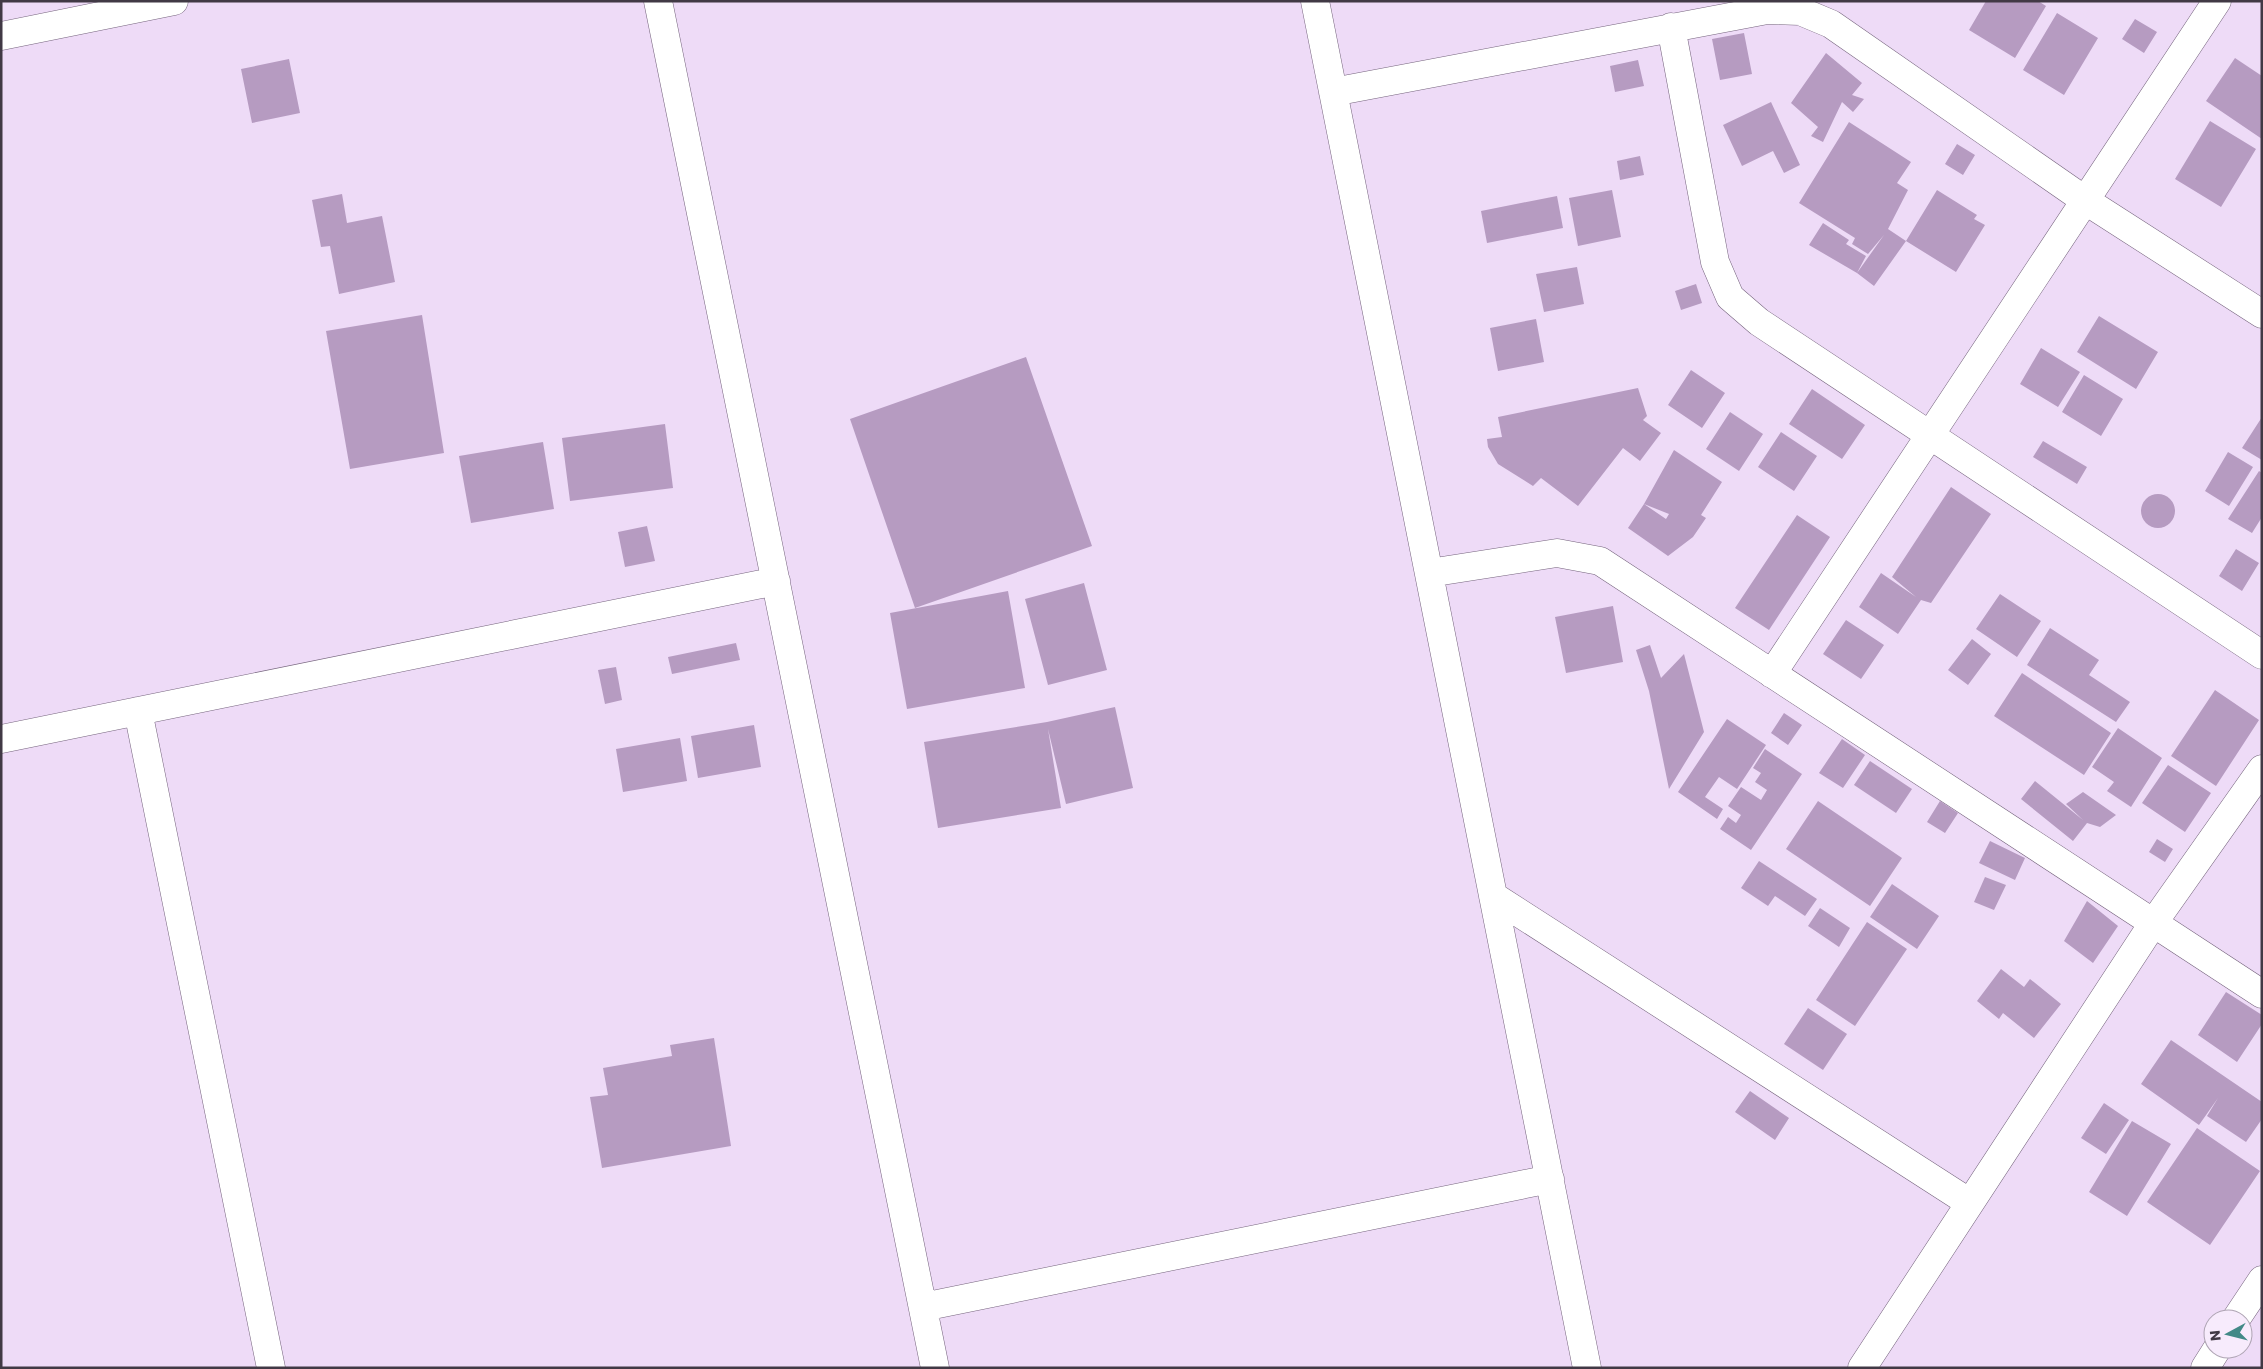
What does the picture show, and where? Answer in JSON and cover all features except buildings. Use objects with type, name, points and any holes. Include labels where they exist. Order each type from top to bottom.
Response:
[{"type":"street","points":[[1,36],[174,1]]},
{"type":"street","points":[[658,1],[935,1368]]},
{"type":"street","points":[[1315,1],[1587,1368]]},
{"type":"street","points":[[1772,674],[1932,436],[2217,1]]},
{"type":"street","points":[[1334,92],[1767,10],[1800,12],[1831,24],[2086,201],[2262,314]]},
{"type":"street","points":[[1671,27],[1715,262],[1730,297],[1759,322],[2262,656]]},
{"type":"street","points":[[1429,573],[1557,553],[1600,561],[2262,994]]},
{"type":"street","points":[[1,739],[776,581]]},
{"type":"street","points":[[138,711],[271,1368]]},
{"type":"street","points":[[1862,1368],[2154,922],[2262,769]]},
{"type":"street","points":[[1494,896],[1970,1203]]},
{"type":"street","points":[[923,1307],[1550,1179]]},
{"type":"street","points":[[2243,1309],[2262,1280]]}]
